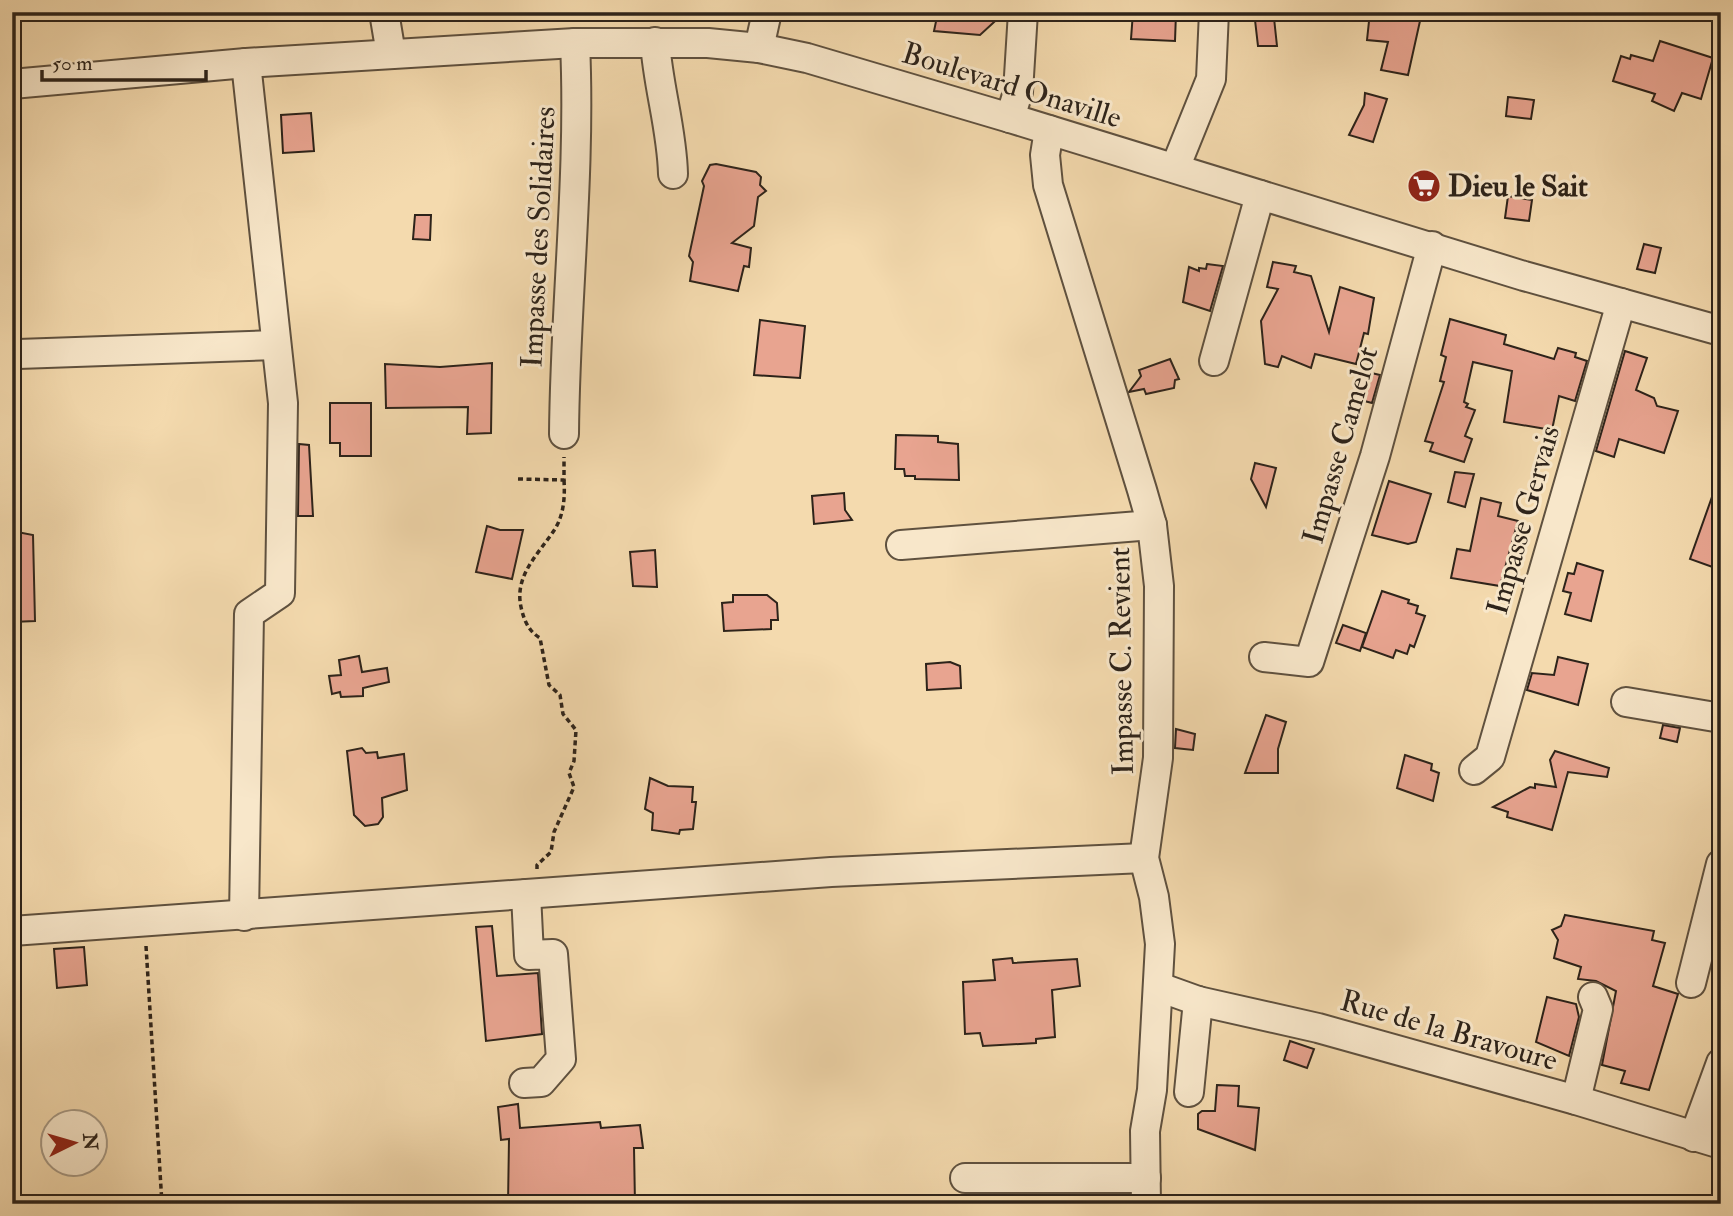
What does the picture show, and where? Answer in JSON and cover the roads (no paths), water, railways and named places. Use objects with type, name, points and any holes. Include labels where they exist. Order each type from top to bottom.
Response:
[{"type":"street","points":[[384,12],[391,54]]},
{"type":"street","points":[[759,48],[767,12]]},
{"type":"street","points":[[1010,118],[1018,92],[1023,12]]},
{"type":"street","points":[[1175,169],[1211,79],[1214,12]]},
{"type":"street","points":[[655,42],[656,64],[672,140],[673,174]]},
{"type":"street","name":"Boulevard Onaville","points":[[12,84],[246,63],[575,43],[655,42],[759,48],[807,58],[1721,331]]},
{"type":"street","name":"Impasse des Solidaires","points":[[564,434],[567,303],[576,147],[575,43]]},
{"type":"street","points":[[244,916],[249,614],[280,593],[283,403],[246,63]]},
{"type":"street","name":"Impasse C. Revient","points":[[1049,130],[1045,155],[1048,185],[1152,525],[1159,586],[1158,758],[1144,858],[1154,897],[1160,944],[1152,1090],[1145,1131],[1146,1191]]},
{"type":"street","points":[[1214,361],[1261,195]]},
{"type":"street","name":"Impasse Camelot","points":[[1264,657],[1309,662],[1375,456],[1432,246]]},
{"type":"street","name":"Impasse Gervais","points":[[1482,763],[1621,303]]},
{"type":"street","points":[[18,354],[276,345]]},
{"type":"street","points":[[901,545],[1152,525]]},
{"type":"street","points":[[1626,702],[1721,718]]},
{"type":"street","points":[[12,931],[831,872],[1144,858]]},
{"type":"street","points":[[1691,983],[1721,864]]},
{"type":"street","points":[[524,1083],[541,1082],[561,1059],[553,954],[529,955],[530,894]]},
{"type":"street","name":"Rue de la Bravoure","points":[[1158,987],[1198,1000],[1318,1028],[1576,1100],[1721,1144]]},
{"type":"street","points":[[1576,1100],[1598,1009],[1593,997]]},
{"type":"street","points":[[1189,1092],[1198,1000]]},
{"type":"street","points":[[1693,1137],[1721,1063]]},
{"type":"street","points":[[965,1178],[1146,1191]]},
{"type":"place","name":"Dieu le Sait","points":[[1424,186]]}]
